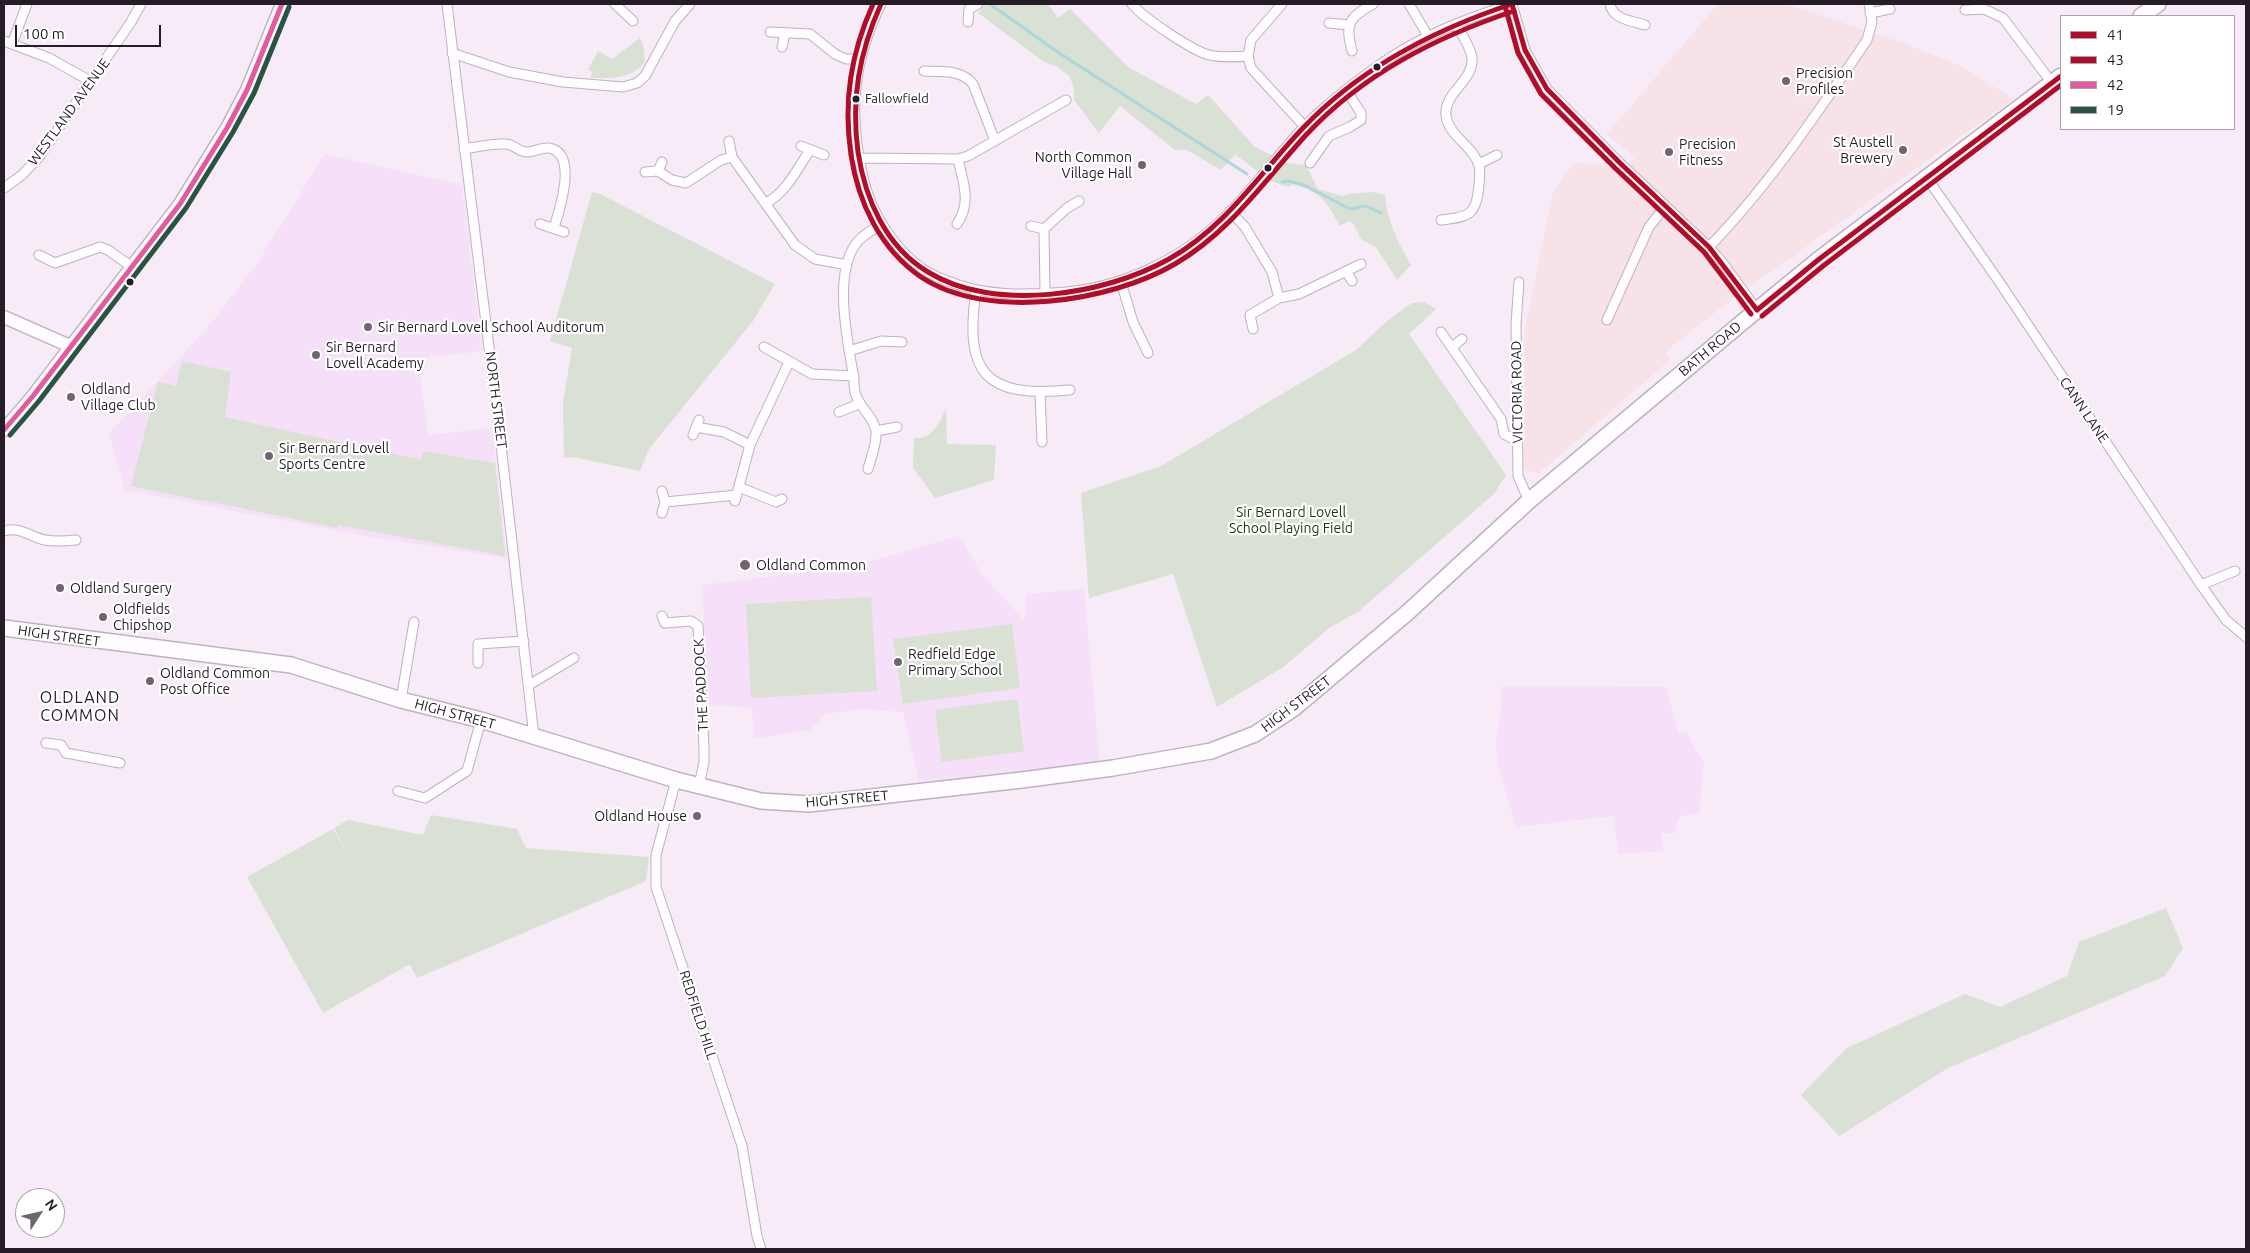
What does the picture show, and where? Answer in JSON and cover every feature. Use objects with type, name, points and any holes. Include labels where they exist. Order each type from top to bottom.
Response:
[{"type":"main road","points":[[2142,15],[2158,4]]},
{"type":"main road","name":"BATH ROAD","points":[[1530,500],[1818,260],[2057,80]]},
{"type":"main road","name":"HIGH STREET","points":[[4,628],[291,665],[401,700],[480,720],[676,780],[761,801],[809,804],[1113,768],[1211,751],[1255,734],[1314,692],[1407,612],[1530,500]]},
{"type":"street","points":[[27,4],[8,42],[49,58],[92,82]]},
{"type":"street","name":"WESTLAND AVENUE","points":[[4,188],[22,175],[39,158],[92,82],[141,4]]},
{"type":"street","points":[[4,430],[33,396],[180,204],[227,128],[252,79],[282,4]]},
{"type":"street","name":"NORTH STREET","points":[[447,4],[519,597],[534,737]]},
{"type":"street","points":[[615,4],[633,21]]},
{"type":"street","points":[[452,53],[509,72],[563,82],[623,87],[637,83],[645,76],[676,21],[690,4]]},
{"type":"street","points":[[881,4],[867,32],[860,59],[854,101],[855,140],[858,158],[868,199],[882,224],[900,247],[922,269],[941,279],[976,291],[1004,294],[1045,294],[1097,288],[1121,282],[1156,266],[1186,248],[1230,211],[1304,127],[1346,90],[1380,64],[1428,36],[1512,4],[1525,50],[1547,89],[1709,247],[1757,310]]},
{"type":"street","points":[[1132,4],[1137,10],[1166,31],[1208,55],[1229,58],[1248,56]]},
{"type":"street","points":[[1282,4],[1251,40],[1248,56],[1250,68],[1304,127]]},
{"type":"street","points":[[1352,51],[1347,33],[1348,25],[1352,18],[1373,4]]},
{"type":"street","points":[[1409,4],[1428,36]]},
{"type":"street","points":[[1610,4],[1611,10],[1617,16],[1645,25]]},
{"type":"street","points":[[968,22],[971,5]]},
{"type":"street","points":[[1709,247],[1737,218],[1774,172],[1867,40],[1872,22],[1869,8],[1890,9]]},
{"type":"street","points":[[1965,10],[1984,9],[2003,18],[2057,80]]},
{"type":"street","points":[[1329,23],[1348,25]]},
{"type":"street","points":[[1441,220],[1463,217],[1473,211],[1478,195],[1480,172],[1479,164],[1456,137],[1449,126],[1446,115],[1447,104],[1471,67],[1472,57],[1456,24]]},
{"type":"street","points":[[770,32],[810,34],[835,54],[846,59],[860,59]]},
{"type":"street","points":[[782,47],[786,33]]},
{"type":"street","points":[[943,72],[944,61]]},
{"type":"street","points":[[924,71],[943,72],[968,77],[973,84],[995,141]]},
{"type":"street","points":[[1310,163],[1329,136],[1361,120],[1361,113],[1346,90]]},
{"type":"street","points":[[858,158],[958,159],[968,156],[1066,100]]},
{"type":"street","points":[[1041,114],[1047,123]]},
{"type":"street","points":[[729,141],[732,157],[794,245],[815,259],[847,265]]},
{"type":"street","points":[[464,149],[505,144],[512,145],[520,151],[529,152],[548,148],[554,150],[564,164],[566,187],[554,228]]},
{"type":"street","points":[[766,204],[777,197],[784,189],[805,148],[824,156]]},
{"type":"street","points":[[1479,164],[1496,155]]},
{"type":"street","points":[[645,172],[658,171],[672,180],[686,183],[721,160],[732,157]]},
{"type":"street","points":[[957,224],[964,213],[966,199],[958,159]]},
{"type":"street","points":[[658,171],[662,162]]},
{"type":"street","name":"CANN LANE","points":[[1927,178],[2000,283],[2201,585],[2226,620],[2246,637]]},
{"type":"street","points":[[1045,294],[1044,229],[1064,204],[1080,201]]},
{"type":"street","points":[[1607,320],[1650,227],[1666,207]]},
{"type":"street","points":[[1230,211],[1245,227],[1272,272],[1279,298]]},
{"type":"street","points":[[540,224],[564,232]]},
{"type":"street","points":[[868,469],[875,446],[876,431],[871,420],[859,404],[854,390],[854,376],[843,316],[847,265],[856,243],[882,224]]},
{"type":"street","points":[[1031,226],[1044,229]]},
{"type":"street","points":[[39,255],[55,263],[100,247],[108,250],[132,266]]},
{"type":"street","points":[[1253,329],[1247,313],[1279,298],[1299,294],[1361,264]]},
{"type":"street","points":[[1346,271],[1352,281]]},
{"type":"street","points":[[1121,282],[1133,322],[1148,353]]},
{"type":"street","name":"VICTORIA ROAD","points":[[1519,282],[1516,324],[1518,476],[1530,500]]},
{"type":"street","points":[[976,291],[972,322],[977,361],[987,375],[999,385],[1018,390],[1040,392],[1070,390]]},
{"type":"street","points":[[1279,298],[1294,303]]},
{"type":"street","points":[[4,317],[70,346]]},
{"type":"street","points":[[1441,332],[1501,419],[1504,434],[1518,441]]},
{"type":"street","points":[[1452,347],[1462,340]]},
{"type":"street","points":[[849,351],[881,341],[902,342]]},
{"type":"street","points":[[764,347],[812,374],[854,376]]},
{"type":"street","points":[[737,494],[750,445],[789,362]]},
{"type":"street","points":[[1040,392],[1042,442]]},
{"type":"street","points":[[839,412],[859,404]]},
{"type":"street","points":[[696,427],[724,432],[750,445]]},
{"type":"street","points":[[876,431],[898,427]]},
{"type":"street","points":[[662,492],[665,502],[662,513]]},
{"type":"street","points":[[665,502],[737,494],[776,502],[782,499]]},
{"type":"street","points":[[4,531],[17,529],[39,538],[54,541],[76,540]]},
{"type":"street","points":[[2201,585],[2235,571]]},
{"type":"street","name":"THE PADDOCK","points":[[662,616],[665,623],[691,621],[698,626],[704,749],[704,762],[699,786]]},
{"type":"street","points":[[401,700],[414,622]]},
{"type":"street","points":[[478,663],[478,644],[524,641]]},
{"type":"street","points":[[529,684],[574,658]]},
{"type":"street","points":[[398,791],[425,798],[467,771],[480,720]]},
{"type":"street","points":[[46,743],[61,745],[66,753],[120,764]]},
{"type":"street","name":"REDFIELD HILL","points":[[676,780],[656,855],[656,887],[742,1146],[757,1236],[761,1249]]},
{"type":"shaded area","points":[[1718,4],[1787,4],[1906,44],[1959,65],[2014,99],[1732,299],[1665,352],[1671,359],[1539,473],[1524,470],[1525,328],[1552,196],[1566,172],[1579,162],[1620,168],[1635,158],[1607,134]]},
{"type":"shaded area","name":"Sir Bernard Lovell Academy","points":[[325,154],[462,185],[482,351],[418,359],[428,435],[492,428],[507,558],[365,536],[125,490],[109,434],[208,327],[256,265]]},
{"type":"shaded area","name":"Redfield Edge Primary School","points":[[958,536],[985,578],[1024,620],[1027,594],[1084,589],[1100,765],[919,781],[903,712],[863,709],[825,714],[810,730],[754,739],[752,708],[705,704],[703,585],[854,566]]},
{"type":"shaded area","points":[[1502,686],[1666,687],[1678,732],[1687,733],[1704,764],[1699,814],[1681,816],[1676,825],[1677,833],[1661,833],[1663,851],[1618,854],[1614,816],[1516,827],[1498,765],[1496,740],[1500,719]]},
{"type":"green space","points":[[985,4],[1048,4],[1058,18],[1070,9],[1128,67],[1196,104],[1208,95],[1255,147],[1287,163],[1306,165],[1318,189],[1342,196],[1372,192],[1385,195],[1388,215],[1394,232],[1411,265],[1397,280],[1376,247],[1361,239],[1353,223],[1349,221],[1340,226],[1326,203],[1318,195],[1294,184],[1288,187],[1270,181],[1236,155],[1242,147],[1221,170],[1187,150],[1175,150],[1120,106],[1099,133],[1074,100],[1074,89],[1070,77],[1058,67],[1044,62],[978,13]]},
{"type":"green space","points":[[640,38],[643,43],[645,62],[639,68],[620,77],[590,78],[593,72],[588,70],[598,51],[612,59]]},
{"type":"green space","points":[[592,192],[600,194],[775,284],[753,321],[649,449],[640,471],[573,457],[564,458],[563,403],[572,348],[550,341]]},
{"type":"green space","name":"Sir Bernard Lovell School Playing Field","points":[[1424,302],[1436,309],[1409,334],[1506,475],[1494,494],[1359,611],[1329,628],[1282,668],[1217,707],[1173,574],[1089,598],[1081,493],[1161,466],[1356,350],[1388,320],[1412,303]]},
{"type":"green space","name":"Sir Bernard Lovell Sports Centre","points":[[182,361],[231,372],[225,417],[421,460],[423,451],[495,463],[505,556],[338,525],[337,528],[131,486],[158,382],[176,386]]},
{"type":"green space","points":[[946,407],[947,444],[996,445],[994,480],[935,498],[913,468],[914,438],[920,438],[931,433],[938,424]]},
{"type":"green space","points":[[871,597],[877,691],[751,698],[746,604]]},
{"type":"green space","points":[[1012,624],[1020,688],[903,704],[893,639]]},
{"type":"green space","points":[[1017,699],[1024,751],[942,762],[935,710]]},
{"type":"green space","points":[[431,815],[517,829],[526,848],[649,857],[646,881],[417,978],[410,964],[323,1013],[247,877],[333,829],[349,856],[334,828],[348,820],[423,835]]},
{"type":"green space","points":[[2166,908],[2183,948],[2165,976],[1948,1068],[1839,1136],[1801,1095],[1847,1048],[1965,994],[2000,1007],[2067,976],[2079,942]]},
{"type":"waterway","points":[[990,4],[1056,51],[1247,174]]},
{"type":"waterway","points":[[1282,182],[1289,181],[1306,186],[1350,209],[1366,206],[1381,213]]},
{"type":"transit line","name":"42","points":[[4,430],[33,396],[180,204],[227,128],[247,90],[282,4]]},
{"type":"transit line","name":"43","points":[[873,4],[865,22],[854,59],[848,116],[854,173],[865,207],[873,223],[894,253],[921,277],[948,291],[979,299],[1013,302],[1048,301],[1083,296],[1117,288],[1148,277],[1175,264],[1213,237],[1261,188],[1306,135],[1328,113],[1376,76],[1429,46],[1485,21],[1514,11]]},
{"type":"transit line","name":"41","points":[[881,4],[873,22],[862,58],[856,95],[858,152],[861,170],[872,204],[889,235],[900,249],[913,262],[928,272],[955,285],[984,292],[1016,295],[1082,290],[1143,272],[1169,259],[1189,246],[1225,216],[1303,128],[1325,107],[1373,69],[1426,39],[1483,14],[1512,4]]},
{"type":"transit line","name":"41","points":[[1512,4],[1525,50],[1547,89],[1620,163],[1709,247],[1757,310]]},
{"type":"transit line","name":"43","points":[[1505,6],[1518,53],[1541,94],[1615,168],[1704,252],[1751,314]]},
{"type":"transit line","name":"19","points":[[10,435],[39,401],[186,208],[233,132],[254,93],[289,7]]},
{"type":"transit line","name":"41","points":[[1757,310],[1818,260],[2060,77]]},
{"type":"transit line","name":"43","points":[[1762,316],[1823,266],[2060,86]]},
{"type":"place","name":"Precision Profiles","points":[[1786,81]]},
{"type":"place","name":"Fallowfield","points":[[856,99]]},
{"type":"place","name":"St Austell Brewery","points":[[1903,150]]},
{"type":"place","name":"Precision Fitness","points":[[1669,152]]},
{"type":"place","name":"North Common Village Hall","points":[[1142,165]]},
{"type":"place","name":"Sir Bernard Lovell School Auditorum","points":[[368,327]]},
{"type":"place","name":"Sir Bernard Lovell Academy","points":[[316,355]]},
{"type":"place","name":"Oldland Village Club","points":[[71,397]]},
{"type":"place","name":"Sir Bernard Lovell Sports Centre","points":[[269,456]]},
{"type":"place","name":"Oldland Common","points":[[745,565]]},
{"type":"place","name":"Oldland Surgery","points":[[60,588]]},
{"type":"place","name":"Oldfields Chipshop","points":[[103,617]]},
{"type":"place","name":"Redfield Edge Primary School","points":[[898,662]]},
{"type":"place","name":"Oldland Common Post Office","points":[[150,681]]},
{"type":"place","name":"Oldland House","points":[[697,816]]},
{"type":"district","name":"OLDLAND COMMON","points":[[80,707]]}]
